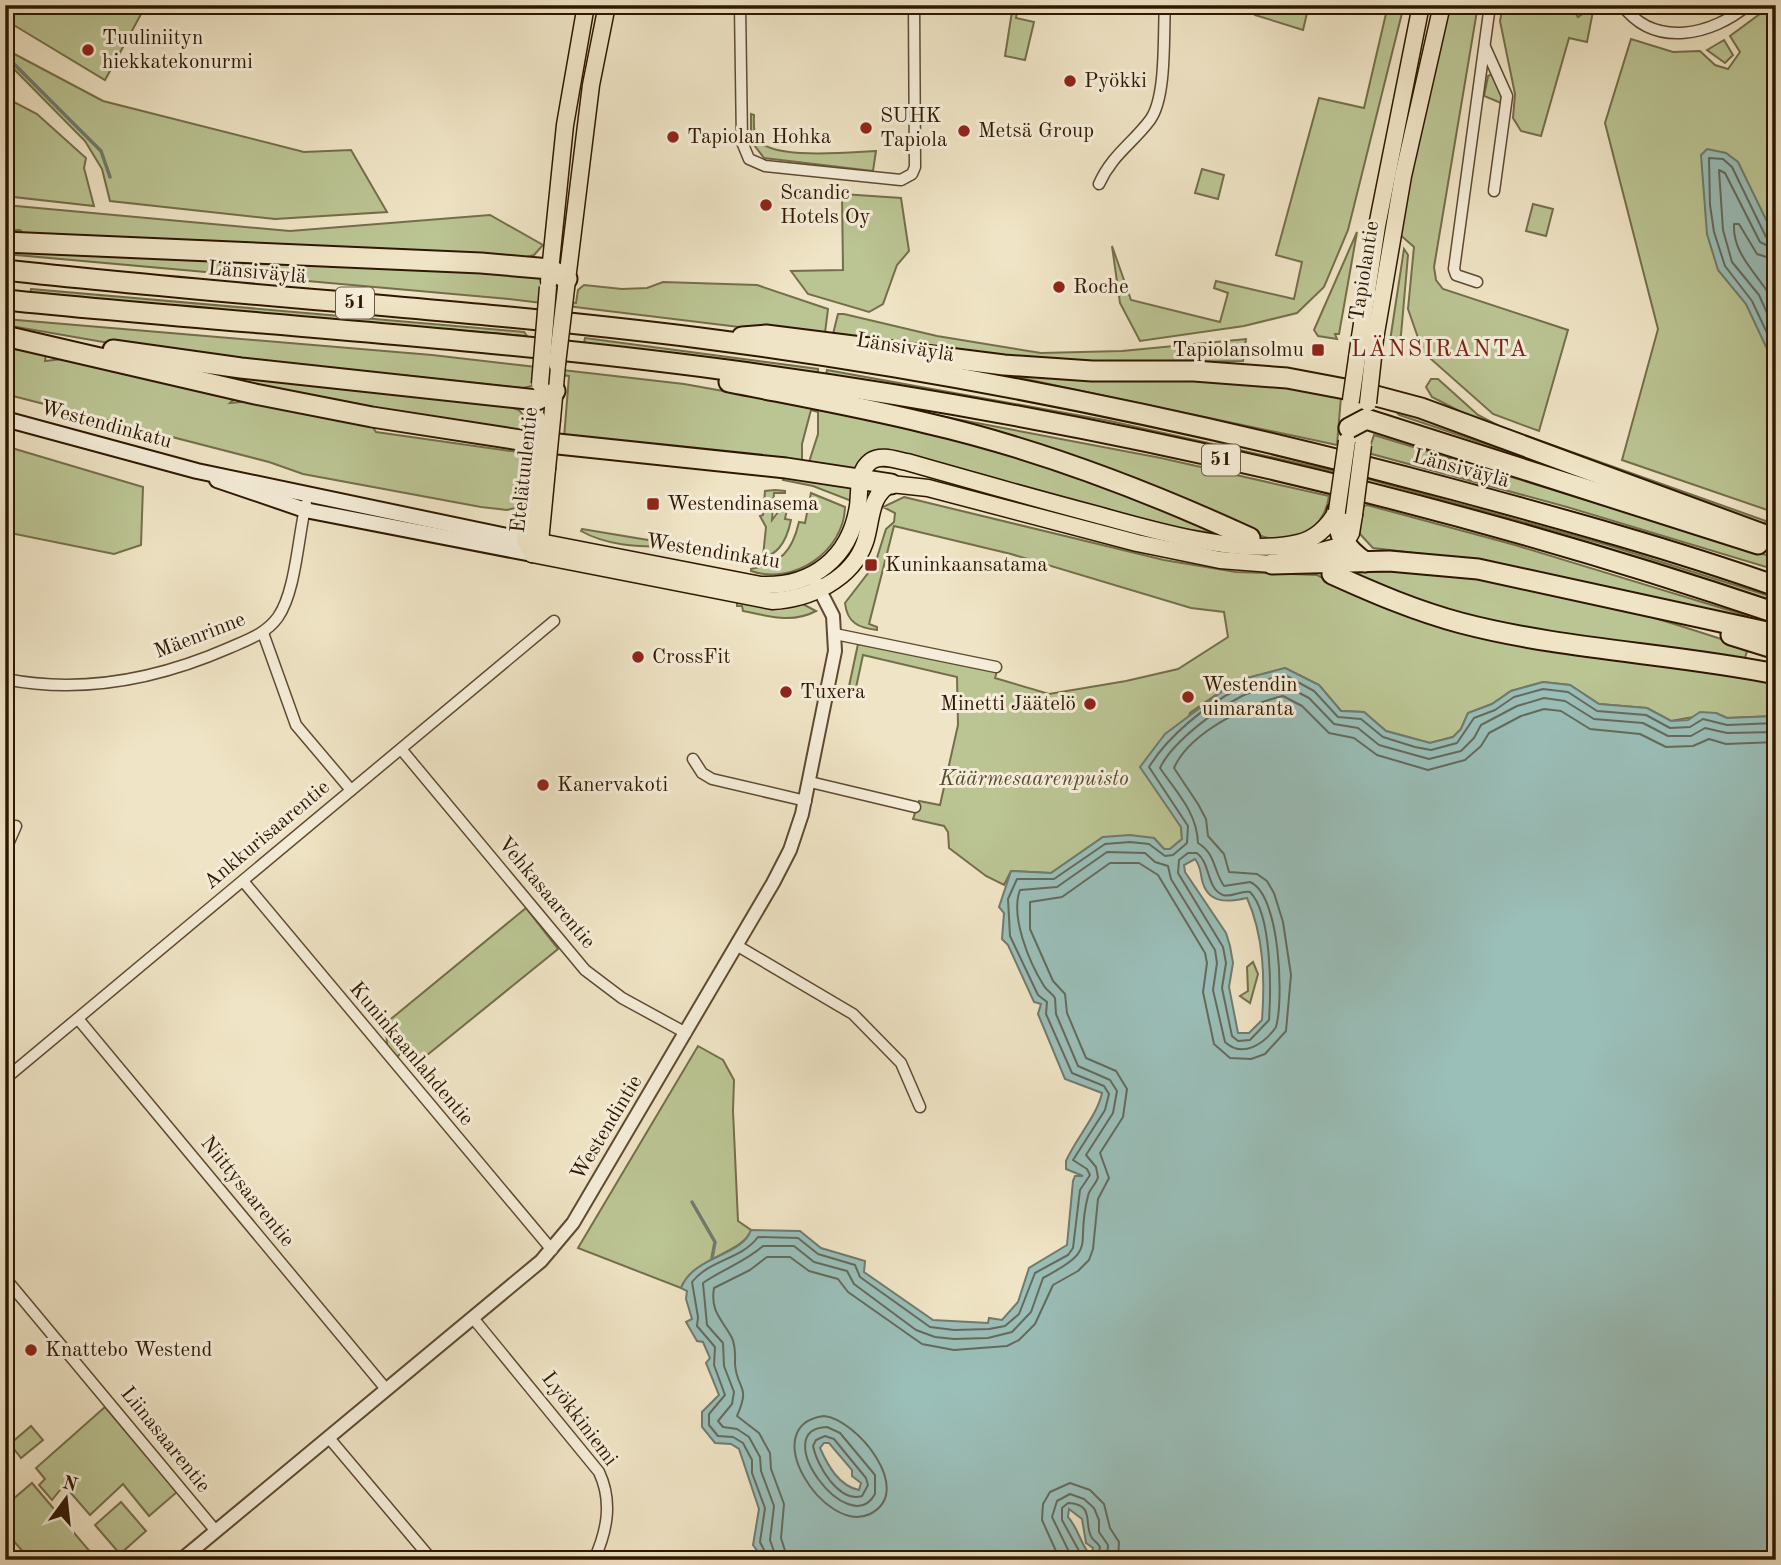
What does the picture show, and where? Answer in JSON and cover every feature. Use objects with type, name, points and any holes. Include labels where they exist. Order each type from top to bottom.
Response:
[{"type":"highway","points":[[5,242],[467,262],[558,281]]},
{"type":"highway","name":"Länsiväylä","points":[[5,270],[152,287],[523,317],[704,339],[1084,402],[1279,445],[1502,503],[1770,583]]},
{"type":"highway","name":"51","points":[[5,300],[513,344],[654,360],[955,406],[1284,474],[1509,532],[1776,613]]},
{"type":"highway","points":[[704,339],[766,335],[1004,365],[1092,371],[1194,370],[1303,380],[1421,408],[1776,539]]},
{"type":"highway","points":[[7,337],[63,341],[241,368],[546,400]]},
{"type":"highway","points":[[7,337],[256,394],[386,419],[520,440],[786,468],[891,484]]},
{"type":"highway","points":[[654,360],[712,379],[927,423],[1016,447],[1167,499],[1250,537]]},
{"type":"highway","points":[[1357,423],[1776,549]]},
{"type":"highway","points":[[1346,513],[1338,526],[1344,545],[1365,562]]},
{"type":"highway","points":[[1272,564],[1419,562],[1478,569],[1776,634]]},
{"type":"highway","points":[[1332,574],[1381,597],[1462,623],[1555,642],[1726,664],[1776,674]]},
{"type":"highway","points":[[1643,606],[1776,649]]},
{"type":"main road","name":"Etelätuulentie","points":[[533,545],[558,281],[565,125],[586,5]]},
{"type":"main road","name":"Etelätuulentie","points":[[558,281],[607,5]]},
{"type":"main road","name":"Tapiolantie","points":[[1346,513],[1368,338],[1377,226],[1422,5]]},
{"type":"main road","name":"Tapiolantie","points":[[1368,338],[1442,5]]},
{"type":"main road","name":"Westendinkatu","points":[[5,419],[197,471],[236,489],[533,545],[761,601],[792,599],[816,583],[843,575],[858,557],[875,499],[891,484]]},
{"type":"main road","points":[[861,480],[873,459],[886,458],[1160,532],[1257,546],[1290,545],[1310,540],[1346,513]]},
{"type":"main road","name":"Westendinkatu","points":[[816,583],[849,538],[855,523],[861,480]]},
{"type":"main road","points":[[891,484],[928,488],[1184,554],[1272,564],[1344,545]]},
{"type":"street","points":[[740,5],[741,134],[746,154],[765,166],[901,180],[914,171],[914,5]]},
{"type":"street","points":[[1099,184],[1108,163],[1154,111],[1159,92],[1165,5]]},
{"type":"street","points":[[1477,282],[1456,275],[1454,269],[1490,5]]},
{"type":"street","points":[[1622,5],[1637,20],[1651,28],[1679,34],[1716,26],[1748,5]]},
{"type":"street","points":[[1485,46],[1507,96],[1494,191]]},
{"type":"street","name":"Mäenrinne","points":[[5,679],[59,686],[149,676],[205,659],[263,633],[284,605],[307,503]]},
{"type":"street","name":"Westendintie","points":[[181,1560],[552,1250],[573,1223],[790,850],[810,782],[835,635],[833,616],[816,583]]},
{"type":"street","name":"Ankkurisaarentie","points":[[5,1080],[554,621]]},
{"type":"street","points":[[263,633],[296,724],[351,790]]},
{"type":"street","points":[[835,635],[996,667]]},
{"type":"street","name":"Vehkasaarentie","points":[[401,749],[585,970],[622,998],[685,1033]]},
{"type":"street","points":[[692,760],[702,773],[712,779],[806,801]]},
{"type":"street","points":[[810,782],[915,807]]},
{"type":"street","points":[[5,851],[16,826]]},
{"type":"street","name":"Kuninkaanlahdentie","points":[[243,881],[552,1250]]},
{"type":"street","points":[[736,945],[853,1014],[901,1063],[920,1107]]},
{"type":"street","name":"Niittysaarentie","points":[[79,1020],[386,1389]]},
{"type":"street","name":"Liinasaarentie","points":[[5,1278],[215,1530]]},
{"type":"street","name":"Lyökkiniemi","points":[[472,1318],[599,1472],[607,1502],[607,1522],[594,1560]]},
{"type":"street","points":[[329,1438],[432,1560]]},
{"type":"green space","name":"Tuuliniityn hiekkatekonurmi","points":[[16,5],[146,5],[105,80],[7,21]]},
{"type":"green space","points":[[1013,5],[1018,6],[1016,18],[1034,22],[1025,60],[1005,56]]},
{"type":"green space","points":[[1256,5],[1309,5],[1303,30],[1255,15]]},
{"type":"green space","points":[[1388,5],[1404,5],[1348,230],[1324,287],[1297,313],[1244,326],[1140,341],[1120,303],[1112,246],[1131,300],[1220,322],[1228,293],[1214,288],[1216,281],[1294,299],[1302,262],[1276,255],[1319,98],[1364,108]]},
{"type":"green space","points":[[1450,5],[1478,5],[1434,267],[1436,280],[1443,289],[1568,330],[1539,431],[1493,414],[1423,352],[1408,309],[1414,247],[1398,233]]},
{"type":"green space","points":[[1503,5],[1570,5],[1578,17],[1594,6],[1587,42],[1569,38],[1541,136],[1521,131],[1513,118],[1515,94],[1500,21]]},
{"type":"green space","points":[[1772,5],[1776,5],[1776,513],[1622,460],[1658,329],[1605,123],[1631,39],[1673,52],[1700,51],[1715,65],[1728,69],[1740,52],[1730,36]]},
{"type":"green space","points":[[1724,40],[1733,55],[1725,63],[1707,50]]},
{"type":"green space","points":[[5,49],[103,101],[304,152],[351,150],[387,212],[275,219],[110,201],[102,169],[85,141],[5,60]]},
{"type":"green space","points":[[1492,74],[1502,91],[1501,103],[1484,96],[1488,76]]},
{"type":"green space","points":[[5,78],[9,81],[8,99],[37,114],[86,158],[84,168],[94,206],[5,196]]},
{"type":"green space","points":[[751,114],[754,115],[756,137],[763,145],[810,153],[876,151],[873,171],[764,158],[751,141]]},
{"type":"green space","points":[[1202,169],[1224,175],[1218,199],[1195,193]]},
{"type":"green space","points":[[842,194],[901,198],[909,251],[897,265],[883,304],[869,312],[808,294],[791,271],[843,270]]},
{"type":"green space","points":[[1533,204],[1553,209],[1546,236],[1526,231]]},
{"type":"green space","points":[[5,205],[290,231],[490,215],[543,245],[534,255],[524,258],[24,234],[20,230],[5,230]]},
{"type":"green space","points":[[1357,232],[1339,334],[1335,334],[1337,339],[1318,336],[1314,330]]},
{"type":"green space","points":[[5,246],[524,271],[541,278],[542,299],[576,303],[578,290],[584,285],[622,289],[647,288],[663,282],[757,285],[828,309],[825,333],[833,334],[838,314],[844,314],[937,336],[1041,353],[1122,351],[1246,339],[1243,361],[1106,363],[954,353],[509,299],[5,254]]},
{"type":"green space","points":[[1404,249],[1408,255],[1401,335],[1395,344],[1390,341]]},
{"type":"green space","points":[[31,289],[524,332],[527,336],[30,294]]},
{"type":"green space","points":[[5,319],[432,355],[684,384],[807,406],[1030,457],[1235,536],[1169,527],[891,451],[870,452],[855,469],[524,436],[142,363],[499,403],[519,410],[529,422],[564,438],[569,376],[534,372],[532,386],[522,388],[400,375],[376,375],[109,343],[5,325]],"holes":[[[811,410],[818,412],[818,434],[809,462],[802,461],[802,444]]]},
{"type":"green space","points":[[585,338],[818,369],[818,373],[584,343]]},
{"type":"green space","points":[[5,347],[46,355],[45,361],[62,359],[236,397],[230,403],[251,401],[372,426],[376,432],[525,453],[521,504],[507,510],[481,507],[303,474],[269,462],[5,394]]},
{"type":"green space","points":[[973,368],[1213,376],[1388,404],[1598,482],[1399,415],[1393,408],[1341,397],[1337,445]]},
{"type":"green space","points":[[827,370],[1110,421],[1333,471],[1332,476],[826,375]]},
{"type":"green space","points":[[1431,379],[1438,379],[1478,415],[1501,427],[1766,521],[1762,524],[1465,414],[1432,397],[1426,387]]},
{"type":"green space","points":[[903,409],[1161,458],[1329,496],[1327,507],[1316,524],[1300,536],[1290,539],[1268,538],[1196,505]]},
{"type":"green space","points":[[1374,435],[1776,558],[1776,570],[1567,507],[1368,453]]},
{"type":"green space","points":[[5,446],[143,487],[141,545],[114,554],[5,532]]},
{"type":"green space","points":[[783,476],[851,486],[854,502],[813,486],[783,480]]},
{"type":"green space","points":[[1365,478],[1604,544],[1776,598],[1776,603],[1364,483]]},
{"type":"green space","points":[[765,491],[785,493],[774,493],[772,520],[784,504],[788,504],[785,519],[791,520],[789,528],[774,553],[752,561],[748,555],[763,556],[766,527],[760,516],[763,515]]},
{"type":"green space","points":[[811,493],[845,507],[836,538],[826,551],[814,561],[784,574],[751,571],[778,559],[789,548],[799,522],[805,523]]},
{"type":"green space","name":"Käärmesaarenpuisto","points":[[904,497],[1164,560],[1236,572],[1317,575],[1354,593],[1776,683],[1776,716],[1727,718],[1716,713],[1671,721],[1647,708],[1599,704],[1570,685],[1543,682],[1511,691],[1492,704],[1468,713],[1461,729],[1453,737],[1430,743],[1386,731],[1364,712],[1341,711],[1319,685],[1285,668],[1236,681],[1190,713],[1160,794],[1181,827],[1182,839],[1170,849],[1164,849],[1154,838],[1103,837],[1051,873],[1011,871],[1004,885],[986,876],[949,848],[948,832],[944,826],[913,819],[919,801],[940,805],[958,725],[957,677],[863,655],[854,697],[848,691],[858,644],[997,671],[995,678],[1049,694],[1178,669],[1228,637],[1224,612],[1191,608],[1011,554],[894,526],[869,624],[877,627],[877,630],[865,628],[851,620],[845,603],[875,564],[886,529],[894,522],[895,513],[883,507]]},
{"type":"green space","points":[[1367,505],[1515,545],[1748,616],[1749,621],[1490,562],[1373,548],[1360,534],[1361,507]]},
{"type":"green space","points":[[582,529],[697,549],[694,552],[678,547],[604,541],[581,531]]},
{"type":"green space","points":[[1387,571],[1479,578],[1570,595],[1748,648],[1744,661],[1475,621],[1345,573]]},
{"type":"green space","points":[[737,601],[801,603],[816,611],[798,617],[771,617],[743,611],[742,606],[737,606]]},
{"type":"green space","points":[[526,908],[558,949],[416,1064],[409,1054],[402,1052],[397,1057],[387,1046],[386,1023]]},
{"type":"green space","points":[[1253,962],[1258,974],[1250,1003],[1240,996],[1248,991],[1247,967]]},
{"type":"green space","points":[[698,1046],[723,1060],[734,1080],[738,1221],[751,1230],[738,1245],[696,1269],[681,1288],[578,1248]]},
{"type":"green space","points":[[105,1407],[177,1492],[149,1516],[123,1484],[90,1515],[64,1485],[52,1500],[39,1485],[45,1479],[36,1468]]},
{"type":"green space","points":[[31,1426],[43,1440],[21,1458],[10,1444]]},
{"type":"green space","points":[[32,1483],[97,1560],[30,1560],[5,1531],[5,1506]]},
{"type":"green space","points":[[121,1502],[146,1531],[120,1554],[95,1525]]},
{"type":"water","points":[[1707,149],[1726,153],[1738,162],[1776,240],[1776,368],[1746,304],[1718,270],[1707,234],[1701,155]]},
{"type":"water","points":[[1285,668],[1319,685],[1341,711],[1364,712],[1386,731],[1430,743],[1453,737],[1461,729],[1468,713],[1492,704],[1511,691],[1543,682],[1570,685],[1599,704],[1647,708],[1671,721],[1688,720],[1700,712],[1716,713],[1727,718],[1776,716],[1776,1560],[764,1560],[753,1545],[759,1509],[739,1449],[731,1444],[715,1443],[702,1427],[702,1412],[719,1395],[706,1363],[710,1358],[703,1342],[697,1341],[686,1322],[692,1319],[686,1299],[687,1291],[681,1288],[687,1277],[706,1262],[738,1246],[751,1230],[800,1231],[821,1248],[865,1261],[864,1272],[933,1320],[988,1323],[989,1318],[1002,1320],[1018,1302],[1029,1268],[1067,1245],[1073,1181],[1075,1176],[1083,1176],[1066,1169],[1066,1161],[1096,1110],[1102,1093],[1065,1079],[1038,1014],[1041,1004],[1034,1002],[1008,945],[1002,939],[1004,913],[999,907],[1011,871],[1051,873],[1103,837],[1130,835],[1154,838],[1164,849],[1170,849],[1182,839],[1181,827],[1140,767],[1165,734],[1236,681]],"holes":[[[1195,859],[1209,894],[1226,901],[1247,898],[1253,912],[1262,958],[1263,1005],[1262,1020],[1249,1033],[1238,1033],[1229,987],[1233,963],[1226,933],[1185,872],[1184,865]],[[824,1443],[829,1443],[852,1470],[852,1476],[861,1483],[859,1490],[840,1480],[820,1448]],[[1069,1509],[1082,1519],[1086,1543],[1093,1548],[1091,1556],[1068,1517]]]},
{"type":"waterway","points":[[5,55],[101,151],[110,177]]},
{"type":"waterway","points":[[692,1202],[715,1242],[712,1258]]},
{"type":"place","name":"Tuuliniityn hiekkatekonurmi","points":[[88,50]]},
{"type":"place","name":"Pyökki","points":[[1070,81]]},
{"type":"place","name":"SUHK Tapiola","points":[[866,128]]},
{"type":"place","name":"Metsä Group","points":[[964,131]]},
{"type":"place","name":"Tapiolan Hohka","points":[[673,137]]},
{"type":"place","name":"Scandic Hotels Oy","points":[[766,205]]},
{"type":"place","name":"Roche","points":[[1059,287]]},
{"type":"place","name":"Tapiolansolmu","points":[[1318,350]]},
{"type":"place","name":"Westendinasema","points":[[653,504]]},
{"type":"place","name":"Kuninkaansatama","points":[[871,565]]},
{"type":"place","name":"CrossFit","points":[[638,657]]},
{"type":"place","name":"Tuxera","points":[[786,692]]},
{"type":"place","name":"Westendin uimaranta","points":[[1188,697]]},
{"type":"place","name":"Minetti Jäätelö","points":[[1090,704]]},
{"type":"place","name":"Kanervakoti","points":[[543,785]]},
{"type":"place","name":"Knattebo Westend","points":[[31,1350]]},
{"type":"district","name":"LÄNSIRANTA","points":[[1440,349]]}]
